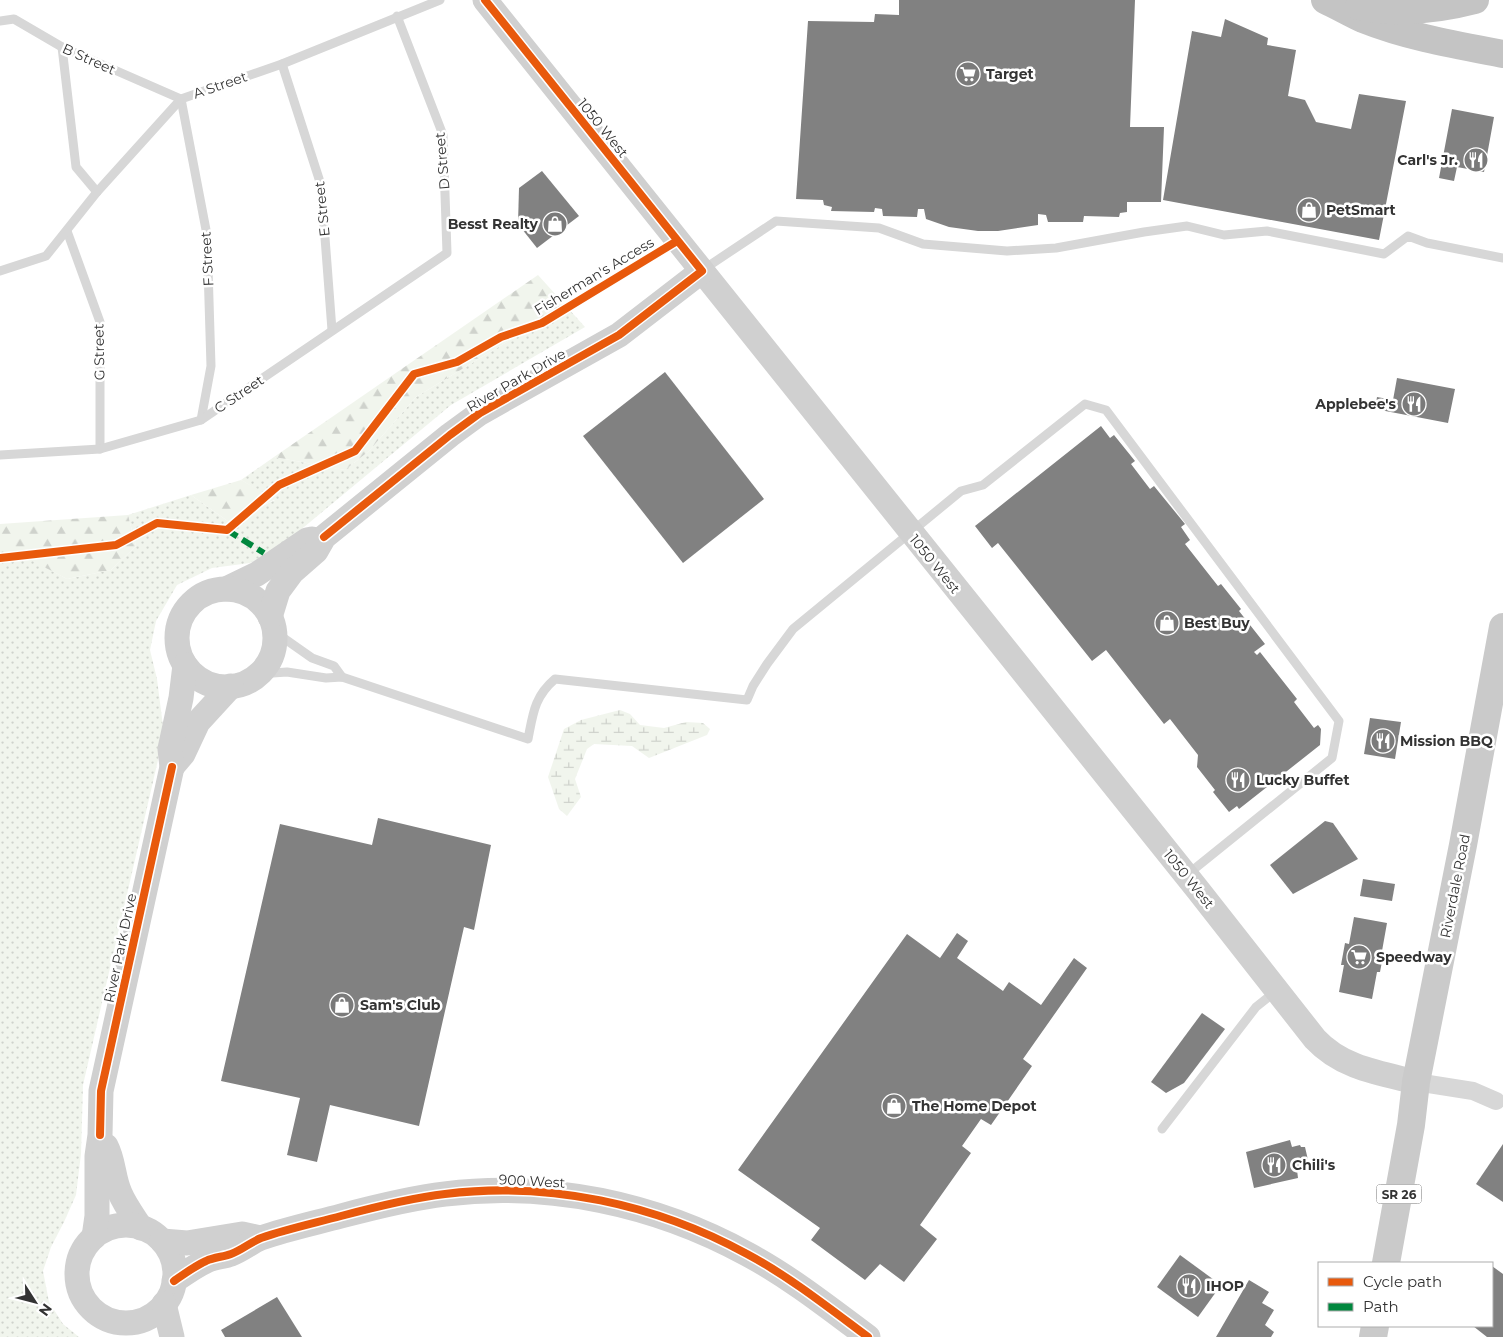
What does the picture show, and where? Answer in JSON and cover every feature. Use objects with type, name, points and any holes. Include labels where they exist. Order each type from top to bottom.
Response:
[{"type":"highway","points":[[1325,0],[1363,19],[1399,31],[1436,41],[1503,54]]},
{"type":"highway","points":[[1338,0],[1369,8],[1405,10],[1438,8],[1475,0]]},
{"type":"main road","name":"Riverdale Road","points":[[1386,1262],[1412,1125],[1416,1082],[1428,1030],[1503,627]]},
{"type":"street","name":"1050 West","points":[[485,0],[1315,1039],[1336,1058],[1367,1069],[1416,1082]]},
{"type":"street","name":"River Park Drive","points":[[273,624],[278,591],[292,572],[316,551],[324,537],[472,418],[619,335],[702,271]]},
{"type":"street","name":"River Park Drive","points":[[226,589],[257,574],[307,540],[324,537]]},
{"type":"street","points":[[226,589],[240,591],[252,596],[263,605],[273,624],[275,644],[266,666],[250,680],[232,686],[218,686],[205,682],[194,675],[185,665],[179,651],[177,636],[180,622],[187,609],[198,598],[211,591],[226,589]]},
{"type":"street","name":"River Park Drive","points":[[94,1237],[97,1216],[96,1156],[100,1135],[101,1091],[172,767],[170,749],[181,698],[185,665]]},
{"type":"street","name":"River Park Drive","points":[[172,767],[183,754],[198,722],[232,686]]},
{"type":"street","points":[[1416,1082],[1473,1091],[1496,1101]]},
{"type":"street","name":"River Park Drive","points":[[100,1135],[110,1153],[120,1195],[141,1228]]},
{"type":"street","name":"900 West","points":[[174,1281],[206,1261],[233,1254],[260,1238],[401,1201],[445,1194],[504,1191],[582,1197],[622,1205],[660,1216],[724,1241],[786,1278],[868,1337]]},
{"type":"street","points":[[129,1225],[141,1228],[153,1233],[170,1253],[174,1267],[174,1281],[164,1304],[154,1314],[142,1320],[134,1330],[102,1317],[91,1309],[83,1298],[78,1286],[77,1272],[79,1259],[85,1247],[104,1230],[116,1226],[129,1225]]},
{"type":"street","name":"900 West","points":[[162,1242],[188,1243],[242,1234],[260,1238]]},
{"type":"street","points":[[164,1304],[172,1337]]},
{"type":"lane","name":"A Street","points":[[0,271],[46,256],[97,192],[181,99],[282,64],[440,0]]},
{"type":"lane","name":"D Street","points":[[397,16],[443,135],[447,253]]},
{"type":"lane","name":"B Street","points":[[0,21],[14,19],[62,47],[181,99]]},
{"type":"lane","points":[[62,47],[76,167],[97,192]]},
{"type":"lane","name":"E Street","points":[[282,64],[321,185],[332,330]]},
{"type":"lane","name":"F Street","points":[[181,99],[207,235],[211,366],[201,420]]},
{"type":"lane","points":[[702,271],[776,221],[879,228],[923,244],[1007,251],[1056,248],[1187,226],[1224,235],[1267,232],[1384,254],[1408,236],[1427,243],[1503,258]]},
{"type":"lane","name":"G Street","points":[[67,231],[100,322],[100,449]]},
{"type":"lane","name":"C Street","points":[[0,455],[100,449],[201,420],[447,253]]},
{"type":"lane","points":[[258,674],[287,672],[326,678],[342,677],[528,739],[537,699],[543,690],[555,679],[747,700],[766,664],[793,629],[961,491],[983,485],[1085,404],[1106,410],[1338,721],[1332,758],[1186,876]]},
{"type":"lane","points":[[273,624],[312,658],[334,666],[342,677]]},
{"type":"lane","points":[[1162,1129],[1256,1007],[1277,991]]},
{"type":"green space","points":[[538,275],[566,306],[416,397],[369,451],[345,470],[274,457]]},
{"type":"green space","points":[[566,306],[585,327],[451,405],[286,542],[250,563],[212,568],[177,585],[156,621],[150,650],[157,679],[164,734],[83,1085],[81,1154],[76,1195],[51,1247],[43,1271],[49,1302],[63,1324],[79,1337],[0,1337],[0,549],[10,548],[67,579],[111,570],[136,546],[128,515],[191,495],[229,522],[275,500],[241,480],[274,457],[345,470],[369,451],[416,397]]},
{"type":"green space","points":[[241,480],[276,499],[229,522],[191,495]]},
{"type":"green space","points":[[128,515],[136,546],[111,570],[67,579],[10,549],[0,549],[0,524]]},
{"type":"green space","points":[[620,710],[630,714],[640,725],[664,728],[686,722],[703,723],[710,729],[707,735],[649,758],[632,746],[594,744],[587,749],[575,779],[581,797],[567,816],[559,809],[548,777],[564,729],[581,720]]},
{"type":"building","name":"Target","points":[[899,0],[1135,0],[1130,127],[1164,127],[1161,202],[1127,202],[1127,212],[1120,213],[1119,217],[1084,216],[1083,222],[1048,222],[1046,215],[1038,214],[1038,225],[998,231],[978,231],[949,227],[926,219],[924,209],[918,209],[917,217],[883,216],[882,209],[875,208],[874,212],[831,211],[832,207],[824,205],[823,200],[796,199],[808,21],[874,22],[875,14],[899,15]]},
{"type":"building","points":[[1225,19],[1268,38],[1267,45],[1296,50],[1288,96],[1305,100],[1316,122],[1351,129],[1359,94],[1406,101],[1379,240],[1163,200],[1192,31],[1221,37]]},
{"type":"building","points":[[1452,109],[1494,117],[1484,172],[1457,167],[1454,181],[1439,178]]},
{"type":"building","points":[[542,171],[579,216],[537,248],[518,224],[519,188]]},
{"type":"building","points":[[665,372],[764,499],[683,563],[583,436]]},
{"type":"building","name":"Applebee's","points":[[1397,378],[1455,389],[1448,423],[1375,409],[1377,397],[1393,400]]},
{"type":"building","points":[[1101,426],[1110,438],[1114,435],[1135,461],[1131,464],[1150,489],[1154,486],[1185,524],[1181,527],[1190,540],[1185,544],[1218,586],[1221,584],[1241,609],[1239,611],[1265,644],[1254,652],[1257,655],[1260,652],[1297,699],[1294,702],[1314,728],[1318,725],[1321,729],[1320,745],[1239,809],[1237,806],[1229,812],[1197,767],[1198,755],[1170,719],[1164,724],[1106,650],[1092,661],[998,543],[992,548],[975,526]]},
{"type":"building","points":[[1370,718],[1401,722],[1395,759],[1364,754]]},
{"type":"building","name":"Sam's Club","points":[[378,818],[491,845],[474,930],[464,927],[419,1126],[330,1105],[317,1162],[287,1155],[300,1098],[221,1081],[280,824],[372,845]]},
{"type":"building","points":[[1325,821],[1333,823],[1358,859],[1293,894],[1270,865]]},
{"type":"building","points":[[1363,879],[1395,884],[1392,901],[1360,896]]},
{"type":"building","points":[[1354,917],[1387,923],[1380,972],[1377,972],[1372,999],[1339,992],[1344,965],[1341,965],[1345,943],[1349,944]]},
{"type":"building","name":"The Home Depot","points":[[957,933],[968,941],[957,958],[1003,991],[1009,982],[1041,1005],[1074,958],[1087,968],[1023,1059],[1032,1066],[991,1125],[981,1119],[962,1146],[971,1153],[920,1225],[937,1239],[904,1282],[880,1264],[865,1280],[811,1240],[820,1228],[738,1170],[907,934],[940,958]]},
{"type":"building","points":[[1202,1013],[1225,1029],[1184,1083],[1166,1093],[1151,1082]]},
{"type":"building","points":[[1290,1140],[1292,1147],[1300,1145],[1305,1147],[1308,1160],[1304,1162],[1305,1168],[1297,1170],[1298,1178],[1254,1188],[1246,1152]]},
{"type":"building","points":[[1503,1144],[1503,1202],[1476,1184]]},
{"type":"building","name":"IHOP","points":[[1180,1255],[1221,1285],[1198,1317],[1157,1287]]},
{"type":"building","points":[[1493,1267],[1503,1274],[1503,1337],[1487,1337],[1474,1327],[1493,1327]]},
{"type":"building","points":[[1249,1280],[1269,1292],[1262,1303],[1274,1310],[1265,1325],[1274,1332],[1271,1337],[1216,1337]]},
{"type":"building","points":[[277,1297],[302,1337],[225,1337],[221,1330]]},
{"type":"marked path","points":[[227,530],[264,553]]},
{"type":"cycle path","points":[[324,537],[480,413],[619,335],[702,271],[485,0]]},
{"type":"cycle path","name":"Fisherman's Access","points":[[0,558],[116,545],[157,523],[227,530],[279,485],[355,451],[414,374],[457,362],[501,337],[542,323],[677,241]]},
{"type":"cycle path","points":[[100,1135],[101,1091],[172,767]]},
{"type":"cycle path","points":[[174,1281],[209,1260],[228,1255],[261,1238],[406,1200],[484,1191],[562,1194],[600,1200],[639,1210],[676,1222],[712,1237],[747,1254],[779,1273],[868,1337]]},
{"type":"place","name":"Target","points":[[968,74]]},
{"type":"place","name":"Carl's Jr.","points":[[1476,160]]},
{"type":"place","name":"PetSmart","points":[[1309,210]]},
{"type":"place","name":"Besst Realty","points":[[555,224]]},
{"type":"place","name":"Applebee's","points":[[1414,404]]},
{"type":"place","name":"Best Buy","points":[[1167,623]]},
{"type":"place","name":"Mission BBQ","points":[[1383,741]]},
{"type":"place","name":"Lucky Buffet","points":[[1238,780]]},
{"type":"place","name":"Speedway","points":[[1359,957]]},
{"type":"place","name":"Sam's Club","points":[[342,1005]]},
{"type":"place","name":"The Home Depot","points":[[894,1106]]},
{"type":"place","name":"Chili's","points":[[1274,1165]]},
{"type":"place","name":"IHOP","points":[[1189,1286]]}]
